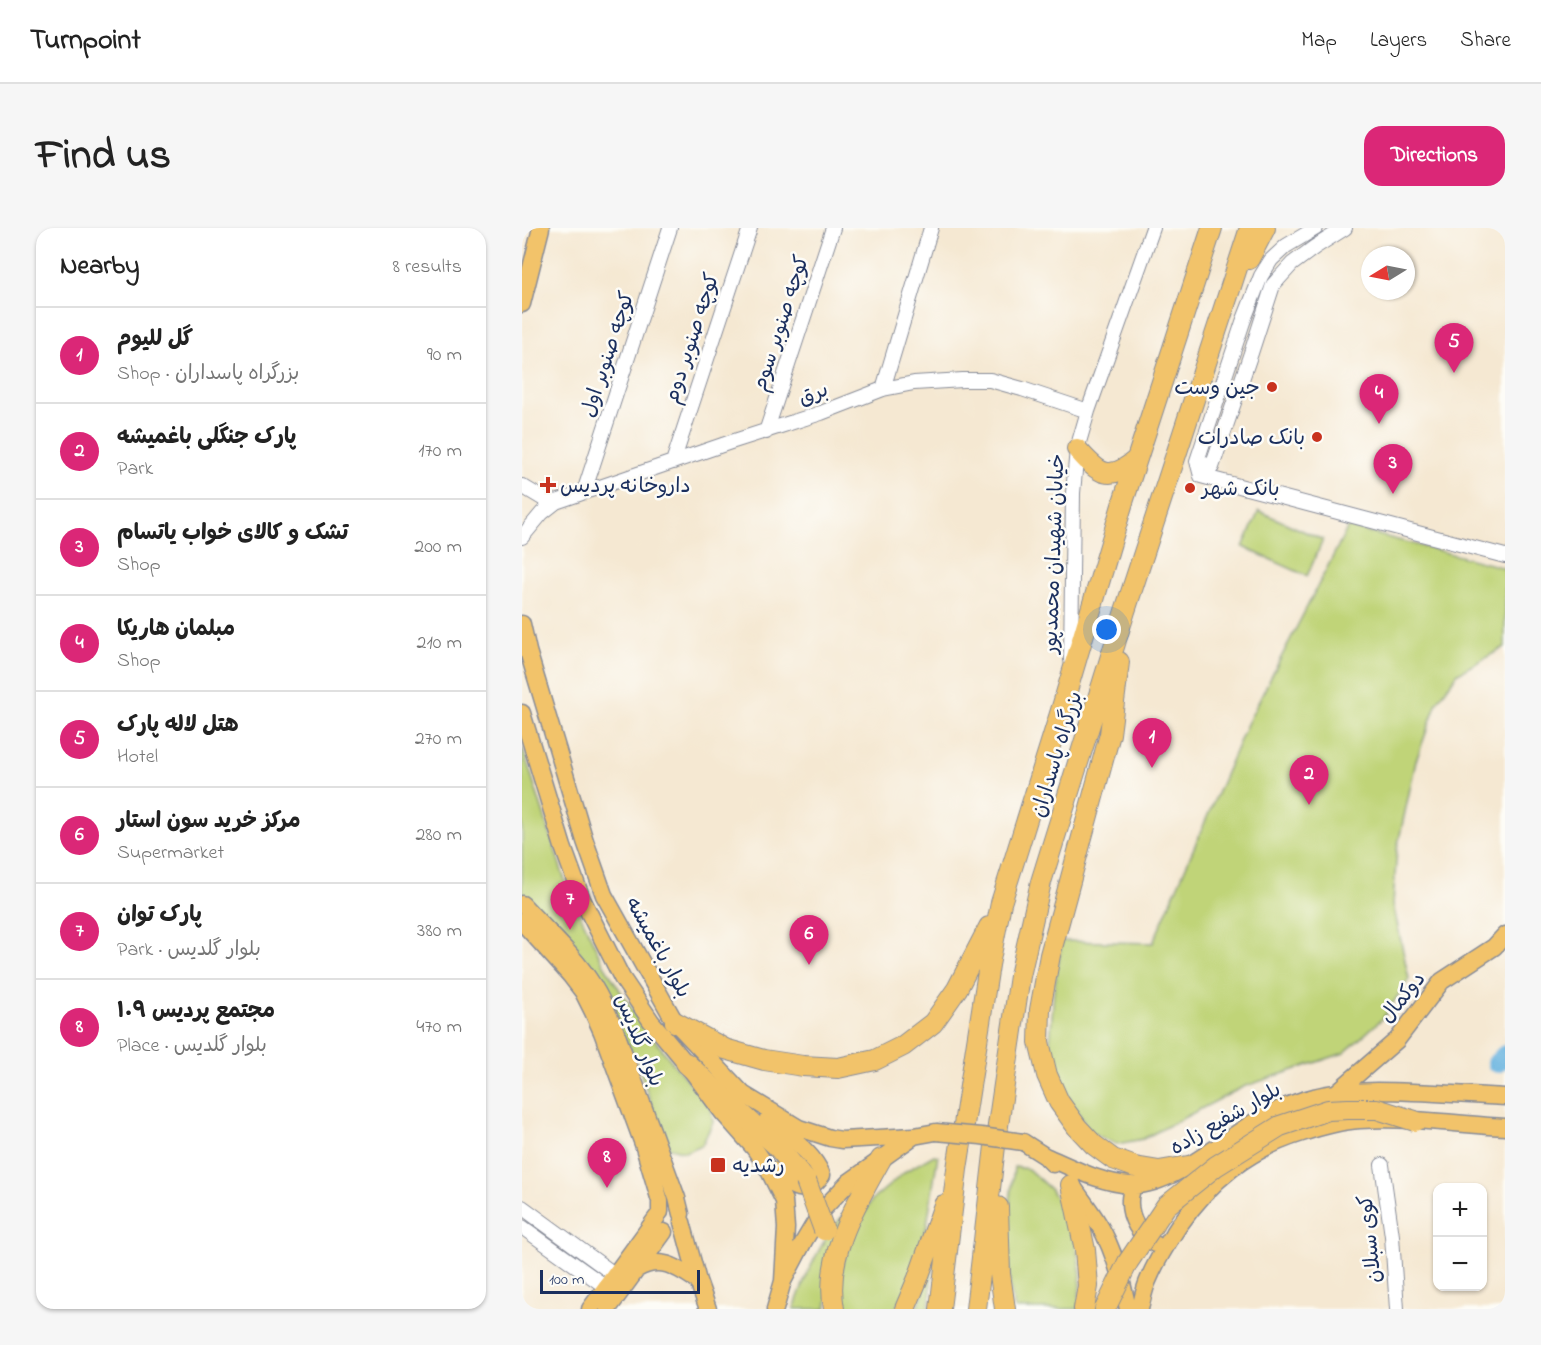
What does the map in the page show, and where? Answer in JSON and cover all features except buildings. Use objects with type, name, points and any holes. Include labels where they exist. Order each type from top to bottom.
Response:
[{"type":"highway","name":"بزرگراه پاسداران","points":[[940,1309],[957,1169],[988,965],[1001,903],[1137,459],[1212,228]]},
{"type":"highway","name":"بزرگراه پاسداران","points":[[976,1309],[995,1146],[1020,976],[1041,882],[1125,612],[1250,228]]},
{"type":"highway","points":[[1223,310],[1265,228]]},
{"type":"highway","points":[[1077,449],[1098,470],[1108,473],[1124,471],[1137,459]]},
{"type":"highway","points":[[1125,612],[1110,734],[1050,955],[1040,1010],[1039,1042],[1047,1075],[1059,1102],[1077,1127],[1094,1145],[1113,1159],[1135,1167],[1160,1171],[1188,1166]]},
{"type":"highway","points":[[675,1022],[725,1049],[764,1060],[802,1066],[838,1068],[875,1060],[903,1046],[933,1023],[957,989],[1001,903]]},
{"type":"highway","points":[[686,1063],[777,1146],[806,1181],[824,1230],[833,1271]]},
{"type":"highway","points":[[1106,1309],[1128,1262],[1167,1206],[1216,1166],[1280,1126],[1328,1110],[1348,1109],[1377,1109],[1415,1121]]},
{"type":"highway","points":[[995,1146],[1000,1274],[1005,1309]]},
{"type":"highway","points":[[834,1309],[833,1271],[841,1241],[880,1160]]},
{"type":"highway","points":[[905,1309],[957,1169]]},
{"type":"highway","points":[[1071,1185],[1085,1250],[1088,1286],[1084,1309]]},
{"type":"main road","points":[[522,304],[541,228]]},
{"type":"main road","name":"بلوار باغمیشه","points":[[522,624],[571,796],[604,895],[675,1022],[743,1094],[799,1128],[830,1138],[852,1140],[914,1136],[936,1132],[1023,1143],[1045,1156]]},
{"type":"main road","name":"بلوار باغمیشه","points":[[522,713],[563,847],[582,899],[601,940],[622,978],[651,1021],[767,1167]]},
{"type":"main road","name":"بلوار گلدیس","points":[[522,904],[579,966],[593,986],[614,1027],[676,1198],[698,1281],[708,1309]]},
{"type":"main road","name":"بلوار گلدیس","points":[[522,922],[570,975],[583,992],[593,1012],[643,1144],[660,1201],[660,1220]]},
{"type":"main road","name":"دوکمال","points":[[1337,1092],[1397,1040],[1442,981],[1494,947],[1505,934]]},
{"type":"main road","name":"بلوار شفیع زاده","points":[[1045,1156],[1102,1181],[1133,1186],[1157,1182],[1188,1166],[1253,1123],[1284,1107],[1312,1097],[1337,1092],[1404,1091],[1505,1097]]},
{"type":"main road","points":[[743,1094],[810,1154],[822,1175],[814,1185],[804,1189],[792,1186],[767,1167]]},
{"type":"main road","points":[[1140,1309],[1147,1283],[1164,1248],[1190,1211],[1214,1183],[1246,1158],[1278,1140],[1321,1126],[1359,1120],[1505,1127]]},
{"type":"main road","points":[[783,1281],[823,1209],[849,1182],[914,1136]]},
{"type":"main road","points":[[1045,1156],[1071,1185],[1099,1224],[1114,1256],[1128,1309]]},
{"type":"main road","points":[[767,1167],[784,1200],[786,1228],[783,1281],[776,1309]]},
{"type":"main road","points":[[1133,1186],[1130,1201],[1135,1225],[1149,1242],[1164,1248]]},
{"type":"main road","points":[[615,1290],[669,1208],[676,1210],[681,1218]]},
{"type":"main road","points":[[637,1269],[660,1220]]},
{"type":"main road","points":[[590,1309],[646,1264],[662,1263],[698,1281]]},
{"type":"street","name":"کوچه صنوبر اول","points":[[584,492],[670,228]]},
{"type":"street","name":"کوچه صنوبر دوم","points":[[673,462],[750,228]]},
{"type":"street","name":"کوچه صنوبر سوم","points":[[766,432],[833,228]]},
{"type":"street","points":[[883,389],[931,228]]},
{"type":"street","name":"خیابان شهیدان محمدپور","points":[[1071,679],[1073,493],[1077,449],[1088,411],[1153,228]]},
{"type":"street","points":[[1316,228],[1286,246],[1271,260],[1261,276],[1243,322],[1197,461],[1201,476],[1505,556]]},
{"type":"street","points":[[1197,461],[1212,467],[1273,285],[1292,264],[1345,228]]},
{"type":"street","points":[[1250,357],[1238,352],[1265,279],[1286,246]]},
{"type":"street","name":"برق","points":[[556,502],[821,413],[883,389],[914,383],[990,380],[1088,411]]},
{"type":"street","points":[[522,486],[542,498],[556,502]]},
{"type":"street","points":[[522,537],[542,513],[556,502]]},
{"type":"street","name":"کوی سبلان","points":[[1382,1164],[1392,1236],[1397,1309]]},
{"type":"street","points":[[522,1207],[615,1290]]},
{"type":"street","points":[[522,1227],[615,1290]]},
{"type":"green space","points":[[1259,511],[1323,540],[1307,576],[1243,547]]},
{"type":"green space","points":[[1348,527],[1505,568],[1505,647],[1458,673],[1437,702],[1416,761],[1397,849],[1393,904],[1409,979],[1383,1018],[1344,1053],[1243,1087],[1143,1139],[1117,1144],[1091,1133],[1067,1095],[1056,1068],[1050,1042],[1054,990],[1062,941],[1153,943],[1247,724]]},
{"type":"green space","points":[[522,746],[566,884],[604,965],[636,1016],[711,1109],[713,1122],[702,1145],[685,1152],[666,1147],[637,1062],[586,968],[522,896]]},
{"type":"green space","points":[[934,1155],[938,1156],[927,1225],[907,1288],[895,1309],[841,1309],[841,1271],[850,1238],[872,1200],[906,1171]]},
{"type":"green space","points":[[1014,1167],[1028,1169],[1051,1190],[1068,1219],[1076,1245],[1081,1274],[1078,1309],[1015,1309],[1010,1288],[1008,1218]]},
{"type":"green space","points":[[843,1215],[826,1309],[794,1309],[814,1260],[827,1236]]},
{"type":"green space","points":[[934,1253],[929,1309],[916,1309],[923,1294]]},
{"type":"waterway","points":[[1497,1063],[1505,1055]]},
{"type":"place","name":"هتل لاله پارک","points":[[1454,373]]},
{"type":"place","name":"جین وست","points":[[1272,387]]},
{"type":"place","name":"مبلمان هاریکا","points":[[1379,424]]},
{"type":"place","name":"بانک صادرات","points":[[1317,437]]},
{"type":"place","name":"داروخانه پردیس","points":[[548,485]]},
{"type":"place","name":"بانک شهر","points":[[1190,488]]},
{"type":"place","name":"تشک و کالای خواب یاتسام","points":[[1393,494]]},
{"type":"place","name":"گل للیوم","points":[[1152,768]]},
{"type":"place","name":"پارک جنگلی باغمیشه","points":[[1309,805]]},
{"type":"place","name":"پارک توان","points":[[570,930]]},
{"type":"place","name":"مرکز خرید سون استار","points":[[809,965]]},
{"type":"place","name":"رشدیه","points":[[718,1165]]},
{"type":"place","name":"مجتمع پردیس ۱۰۹","points":[[607,1188]]}]
